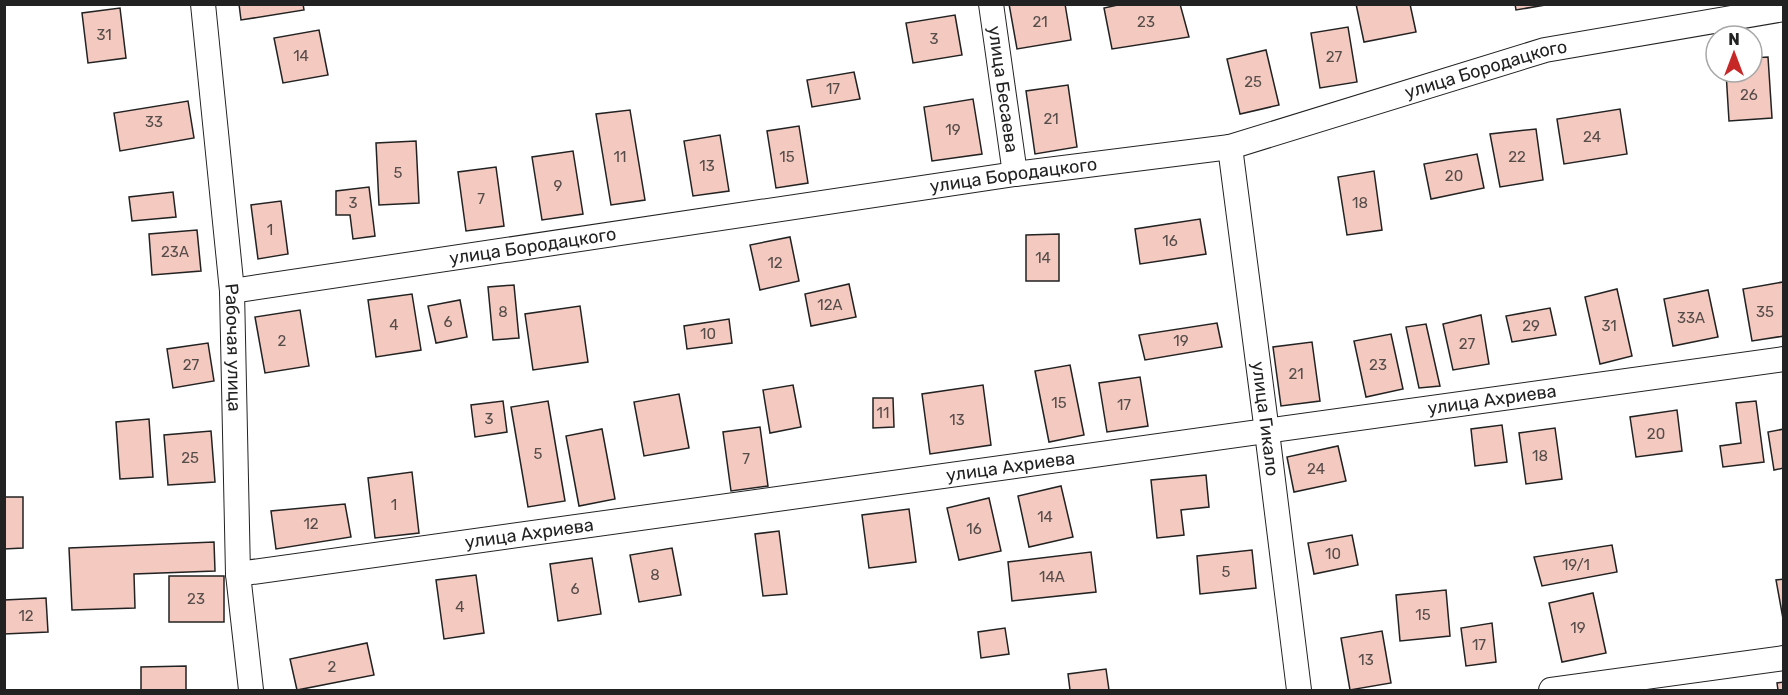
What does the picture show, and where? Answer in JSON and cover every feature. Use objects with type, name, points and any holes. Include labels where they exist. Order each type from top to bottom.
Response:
[{"type":"street","name":"Рабочая улица","points":[[203,4],[232,291],[238,574],[251,690]]},
{"type":"street","name":"улица Бесаева","points":[[991,4],[1015,174]]},
{"type":"street","name":"улица Бородацкого","points":[[232,291],[1015,174],[1230,147],[1545,50],[1784,9]]},
{"type":"street","name":"улица Гикало","points":[[1230,147],[1299,690]]},
{"type":"street","name":"улица Ахриева","points":[[238,574],[1784,359]]},
{"type":"street","points":[[1551,690],[1784,658]]},
{"type":"building","points":[[239,4],[303,4],[304,10],[241,20]]},
{"type":"building","points":[[1009,4],[1065,4],[1071,40],[1017,49]]},
{"type":"building","points":[[1122,4],[1180,4],[1189,37],[1112,49],[1104,8]]},
{"type":"building","points":[[1356,4],[1410,4],[1416,32],[1364,42]]},
{"type":"building","points":[[1515,4],[1551,4],[1516,10]]},
{"type":"building","points":[[120,8],[126,58],[88,63],[82,13]]},
{"type":"building","points":[[955,15],[962,55],[913,63],[906,23]]},
{"type":"building","points":[[1348,27],[1357,82],[1320,88],[1311,33]]},
{"type":"building","points":[[319,30],[328,75],[283,83],[274,38]]},
{"type":"building","points":[[1266,50],[1279,105],[1240,114],[1227,59]]},
{"type":"building","points":[[1764,57],[1768,57],[1772,118],[1729,121],[1727,84],[1764,84]]},
{"type":"building","points":[[854,72],[860,99],[812,107],[807,80]]},
{"type":"building","points":[[1068,85],[1077,147],[1035,154],[1026,91]]},
{"type":"building","points":[[973,99],[982,154],[932,161],[924,107]]},
{"type":"building","points":[[188,101],[194,138],[120,151],[114,113]]},
{"type":"building","points":[[1620,109],[1627,154],[1564,164],[1557,119]]},
{"type":"building","points":[[630,110],[645,200],[611,205],[596,114]]},
{"type":"building","points":[[799,126],[808,183],[776,188],[767,131]]},
{"type":"building","points":[[1536,129],[1543,180],[1500,187],[1490,134]]},
{"type":"building","points":[[720,135],[729,191],[693,196],[684,141]]},
{"type":"building","points":[[416,141],[419,203],[379,205],[376,143]]},
{"type":"building","points":[[573,151],[583,214],[542,220],[532,157]]},
{"type":"building","points":[[1477,154],[1484,188],[1431,199],[1424,164]]},
{"type":"building","points":[[496,167],[504,226],[466,231],[458,172]]},
{"type":"building","points":[[1374,171],[1382,230],[1347,235],[1338,177]]},
{"type":"building","points":[[369,187],[375,236],[353,239],[350,215],[336,215],[336,191]]},
{"type":"building","points":[[173,192],[176,217],[132,221],[129,197]]},
{"type":"building","points":[[281,201],[288,254],[258,259],[251,205]]},
{"type":"building","points":[[1200,219],[1206,254],[1140,264],[1135,229]]},
{"type":"building","points":[[197,230],[201,271],[152,275],[149,234]]},
{"type":"building","points":[[1059,234],[1059,281],[1026,281],[1026,235]]},
{"type":"building","points":[[790,237],[799,281],[760,290],[750,245]]},
{"type":"building","points":[[1783,282],[1784,336],[1752,341],[1743,289]]},
{"type":"building","points":[[849,284],[856,317],[811,326],[805,294]]},
{"type":"building","points":[[514,285],[519,338],[493,340],[488,287]]},
{"type":"building","points":[[1617,289],[1632,356],[1600,364],[1585,297]]},
{"type":"building","points":[[1708,290],[1718,337],[1673,346],[1664,299]]},
{"type":"building","points":[[412,294],[421,350],[376,357],[368,300]]},
{"type":"building","points":[[460,300],[467,337],[436,343],[428,306]]},
{"type":"building","points":[[580,306],[588,362],[533,370],[525,314]]},
{"type":"building","points":[[1550,308],[1556,335],[1512,342],[1506,316]]},
{"type":"building","points":[[300,310],[309,366],[265,373],[255,317]]},
{"type":"building","points":[[1481,315],[1489,364],[1453,370],[1443,324]]},
{"type":"building","points":[[729,319],[732,343],[687,349],[684,326]]},
{"type":"building","points":[[1217,323],[1222,347],[1145,360],[1139,335]]},
{"type":"building","points":[[1426,324],[1440,386],[1419,388],[1406,327]]},
{"type":"building","points":[[1391,334],[1403,389],[1366,397],[1354,341]]},
{"type":"building","points":[[1312,342],[1320,401],[1281,406],[1273,347]]},
{"type":"building","points":[[208,343],[214,381],[173,388],[167,349]]},
{"type":"building","points":[[1070,365],[1084,435],[1049,442],[1035,371]]},
{"type":"building","points":[[1140,377],[1148,426],[1107,432],[1099,383]]},
{"type":"building","points":[[793,385],[801,427],[770,433],[763,390]]},
{"type":"building","points":[[983,385],[991,445],[930,454],[922,394]]},
{"type":"building","points":[[679,394],[689,448],[644,456],[634,402]]},
{"type":"building","points":[[873,398],[893,398],[894,427],[873,428]]},
{"type":"building","points":[[503,401],[507,432],[475,437],[471,405]]},
{"type":"building","points":[[548,401],[565,501],[528,507],[511,407]]},
{"type":"building","points":[[1756,401],[1764,462],[1723,467],[1720,446],[1741,443],[1736,403]]},
{"type":"building","points":[[1677,410],[1682,451],[1636,457],[1630,417]]},
{"type":"building","points":[[149,419],[153,477],[120,479],[116,422]]},
{"type":"building","points":[[1502,425],[1507,462],[1475,466],[1471,429]]},
{"type":"building","points":[[760,427],[768,486],[731,491],[723,432]]},
{"type":"building","points":[[1555,428],[1562,479],[1526,484],[1519,433]]},
{"type":"building","points":[[602,429],[615,499],[579,506],[566,436]]},
{"type":"building","points":[[1784,429],[1784,468],[1774,470],[1768,432]]},
{"type":"building","points":[[211,431],[215,482],[168,485],[164,435]]},
{"type":"building","points":[[1338,446],[1346,481],[1294,492],[1287,457]]},
{"type":"building","points":[[412,472],[419,533],[375,538],[368,478]]},
{"type":"building","points":[[1206,475],[1209,507],[1181,510],[1184,535],[1157,538],[1151,480]]},
{"type":"building","points":[[1061,486],[1073,537],[1029,547],[1018,496]]},
{"type":"building","points":[[4,497],[23,497],[23,548],[4,549]]},
{"type":"building","points":[[989,498],[1001,551],[959,560],[947,508]]},
{"type":"building","points":[[345,504],[351,537],[276,549],[271,511]]},
{"type":"building","points":[[909,509],[916,562],[869,568],[862,515]]},
{"type":"building","points":[[779,531],[787,594],[763,596],[755,534]]},
{"type":"building","points":[[1352,535],[1358,565],[1314,574],[1308,543]]},
{"type":"building","points":[[214,542],[215,571],[134,574],[135,608],[72,610],[69,548]]},
{"type":"building","points":[[1612,545],[1617,572],[1542,586],[1534,557]]},
{"type":"building","points":[[672,548],[681,595],[639,602],[630,555]]},
{"type":"building","points":[[1252,550],[1256,588],[1200,594],[1197,556]]},
{"type":"building","points":[[1091,552],[1096,592],[1012,601],[1008,562]]},
{"type":"building","points":[[592,558],[601,614],[558,621],[550,564]]},
{"type":"building","points":[[476,575],[484,633],[444,639],[436,580]]},
{"type":"building","points":[[169,576],[224,576],[224,622],[169,622]]},
{"type":"building","points":[[1784,579],[1784,624],[1776,580]]},
{"type":"building","points":[[1446,590],[1450,636],[1400,641],[1396,595]]},
{"type":"building","points":[[1593,593],[1606,653],[1562,662],[1549,603]]},
{"type":"building","points":[[46,598],[48,632],[4,634],[4,600]]},
{"type":"building","points":[[1492,623],[1496,662],[1466,666],[1461,628]]},
{"type":"building","points":[[1005,628],[1009,654],[981,658],[978,632]]},
{"type":"building","points":[[1382,631],[1391,683],[1350,690],[1341,638]]},
{"type":"building","points":[[367,643],[374,675],[297,690],[290,659]]},
{"type":"building","points":[[186,666],[186,690],[141,690],[141,667]]},
{"type":"building","points":[[1106,669],[1109,690],[1070,690],[1068,674]]},
{"type":"building","points":[[1784,682],[1784,690],[1778,690],[1777,683]]}]
